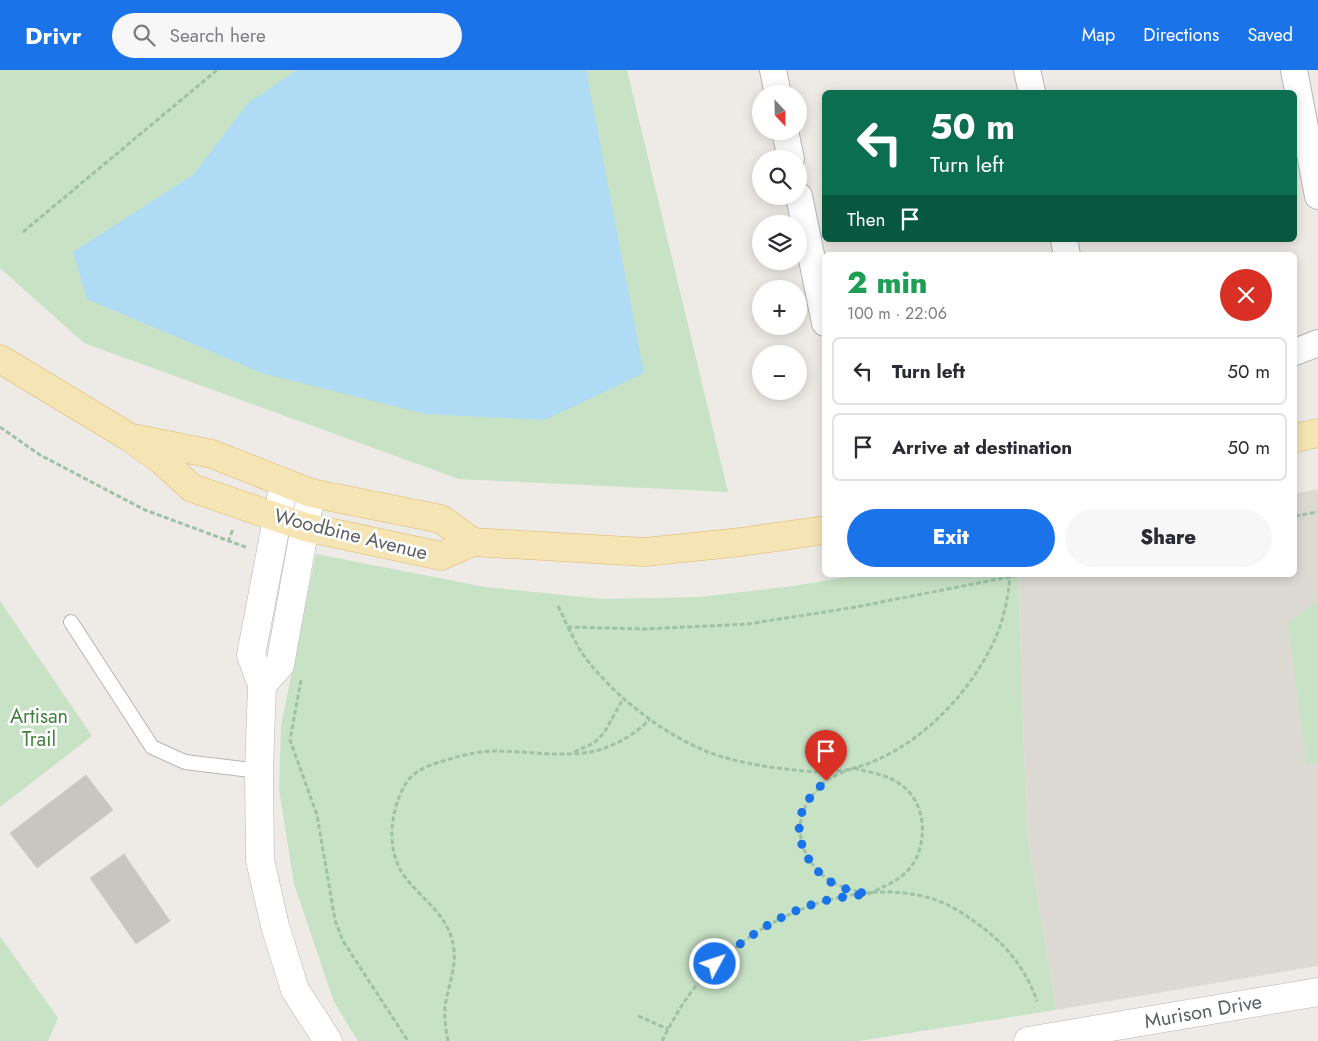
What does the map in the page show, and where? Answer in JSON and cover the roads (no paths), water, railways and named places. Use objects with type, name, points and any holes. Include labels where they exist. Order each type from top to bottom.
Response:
[{"type":"main road","name":"Woodbine Avenue","points":[[0,359],[129,437],[160,459],[192,488],[305,527],[441,556],[473,542],[645,552],[741,542],[822,530]]},
{"type":"main road","points":[[1297,438],[1318,433]]},
{"type":"main road","name":"Woodbine Avenue","points":[[129,437],[212,454],[311,493],[441,519],[473,542]]},
{"type":"street","points":[[772,70],[776,85]]},
{"type":"street","points":[[1027,70],[1032,90]]},
{"type":"street","points":[[1294,70],[1318,196]]},
{"type":"street","points":[[801,205],[822,308]]},
{"type":"street","points":[[1297,351],[1318,343]]},
{"type":"street","points":[[284,483],[251,655],[262,685],[259,770],[260,860],[275,926],[295,990],[328,1041]]},
{"type":"street","points":[[262,685],[280,664],[311,493]]},
{"type":"street","name":"Murison Drive","points":[[1028,1041],[1091,1036],[1318,992]]},
{"type":"lane","points":[[71,622],[152,747],[185,762],[259,770]]},
{"type":"water","points":[[297,70],[586,70],[644,373],[545,420],[426,414],[262,373],[87,299],[73,252],[193,175],[248,103]]},
{"type":"park label","name":"Artisan Trail","points":[[39,728]]}]
